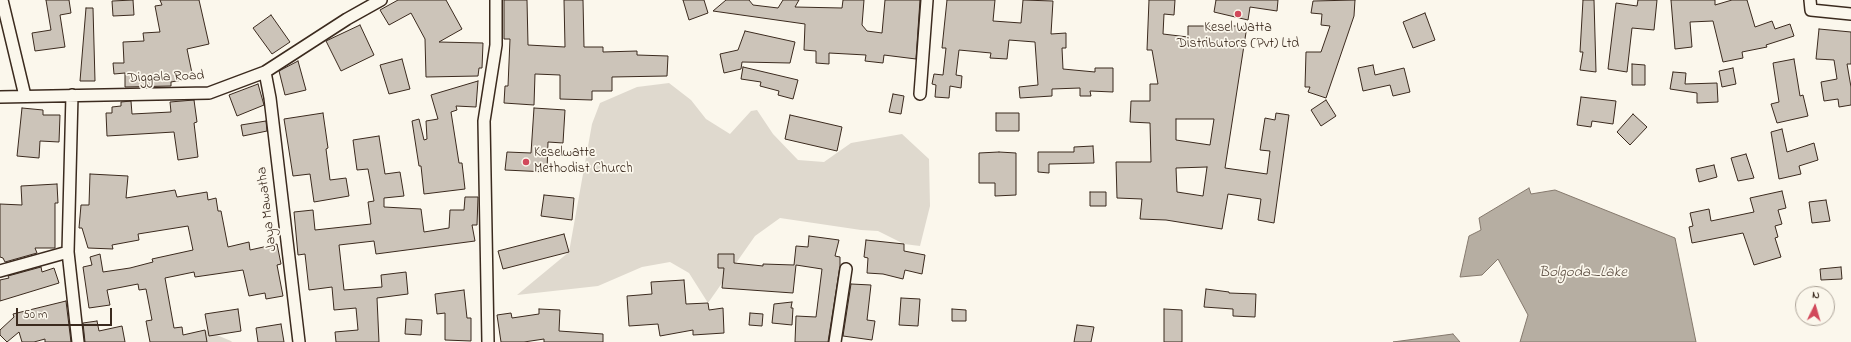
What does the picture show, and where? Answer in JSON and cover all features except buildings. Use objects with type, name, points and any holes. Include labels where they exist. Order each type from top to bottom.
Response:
[{"type":"street","points":[[2,0],[25,96]]},
{"type":"street","name":"Diggala Road","points":[[0,97],[209,93],[264,72],[346,19],[380,0]]},
{"type":"street","points":[[488,342],[484,121],[496,45],[496,0]]},
{"type":"street","points":[[920,94],[927,0]]},
{"type":"street","points":[[1810,0],[1811,10],[1851,14]]},
{"type":"street","name":"Jaya Mawatha","points":[[264,72],[270,98],[299,342]]},
{"type":"street","points":[[72,95],[68,252],[78,342]]},
{"type":"street","points":[[0,271],[68,252]]},
{"type":"street","points":[[835,342],[846,269]]},
{"type":"shaded area","points":[[669,83],[691,100],[706,119],[730,134],[751,111],[757,110],[773,134],[798,160],[824,162],[851,143],[902,134],[929,159],[930,206],[920,246],[904,244],[878,231],[861,230],[780,218],[755,236],[708,303],[689,273],[670,262],[642,267],[598,286],[517,295],[569,252],[592,124],[600,103],[637,87]]},
{"type":"shaded area","points":[[205,330],[231,341],[232,342],[204,342]]},
{"type":"water","name":"Bolgoda_Lake","points":[[1529,188],[1531,194],[1555,190],[1675,238],[1696,342],[1520,342],[1528,315],[1498,259],[1482,275],[1460,277],[1469,236],[1481,230],[1479,218]]},
{"type":"water","points":[[1453,334],[1460,342],[1393,342]]},
{"type":"place","name":"Kesel Watta Distributors (Pvt) Ltd","points":[[1238,14]]},
{"type":"place","name":"Keselwatte Methodist Church","points":[[526,162]]}]
